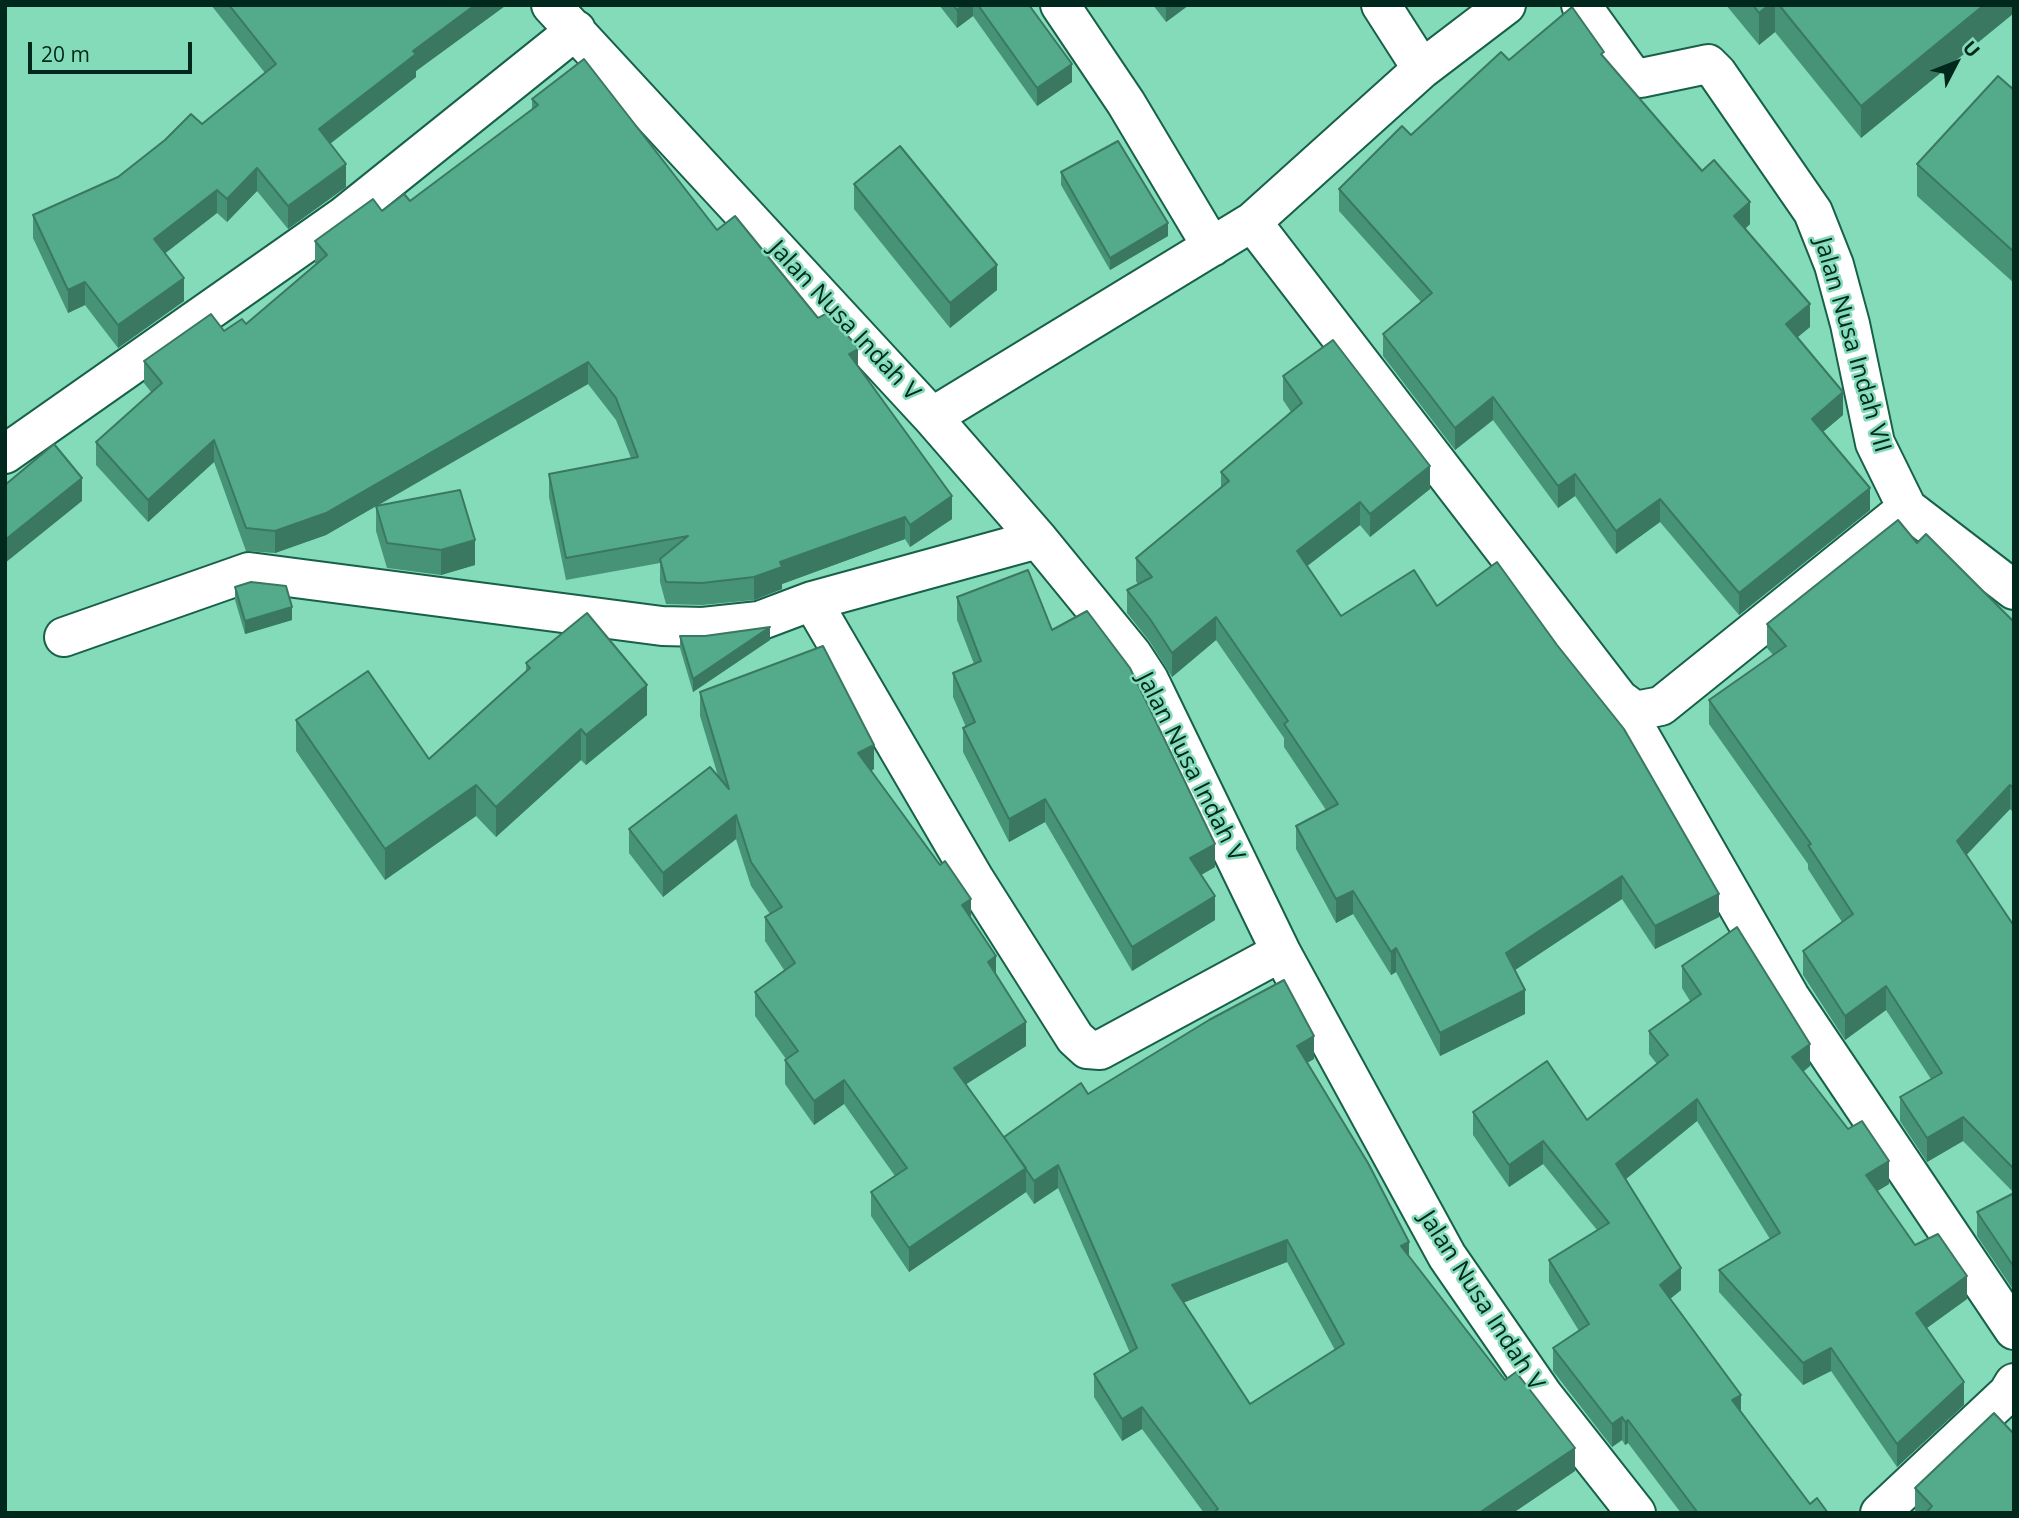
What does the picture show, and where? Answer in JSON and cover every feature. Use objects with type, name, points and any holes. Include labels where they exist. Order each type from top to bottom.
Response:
[{"type":"street","points":[[1060,5],[1126,103],[1212,247]]},
{"type":"street","points":[[1381,5],[1422,69]]},
{"type":"street","points":[[932,417],[1252,222],[1422,69],[1506,5]]},
{"type":"street","name":"Jalan Nusa Indah VII","points":[[1581,5],[1630,74],[1641,78],[1708,64],[1813,212],[1837,276],[1875,443],[1907,508],[2014,590]]},
{"type":"street","points":[[5,454],[344,216],[564,18]]},
{"type":"street","name":"Jalan Nusa Indah V","points":[[564,18],[932,417],[1038,539],[1132,654],[1149,680],[1281,953],[1447,1256],[1543,1395],[1636,1513]]},
{"type":"street","points":[[1252,222],[1619,699],[1790,998],[2014,1330]]},
{"type":"street","points":[[1619,699],[1635,711],[1661,706],[1907,508]]},
{"type":"street","points":[[64,637],[249,572],[662,626],[703,628],[759,621],[812,601],[1038,539]]},
{"type":"street","points":[[812,601],[975,880],[1075,1038],[1087,1049],[1100,1050],[1281,953]]},
{"type":"street","points":[[1880,1513],[2008,1393],[2014,1383]]},
{"type":"building","points":[[229,5],[475,5],[413,51],[416,54],[319,129],[346,164],[288,206],[257,168],[227,199],[217,190],[154,239],[184,278],[118,325],[85,282],[68,290],[33,215],[118,177],[165,140],[191,114],[202,124],[276,64]]},
{"type":"building","points":[[978,5],[1029,5],[1072,64],[1037,88]]},
{"type":"building","points":[[1753,5],[1769,5],[1759,13]]},
{"type":"building","points":[[1779,5],[1984,5],[1861,106]]},
{"type":"building","points":[[1572,7],[1604,52],[1601,54],[1702,171],[1714,160],[1750,202],[1734,216],[1810,304],[1786,324],[1843,392],[1812,419],[1870,488],[1739,593],[1660,499],[1616,531],[1575,474],[1558,486],[1493,397],[1455,428],[1383,334],[1432,293],[1339,189],[1402,126],[1411,135],[1501,52],[1509,60]]},
{"type":"building","points":[[584,59],[717,230],[735,216],[818,318],[827,313],[856,345],[858,349],[849,354],[952,496],[910,525],[905,517],[780,562],[782,567],[754,577],[702,583],[666,582],[660,559],[688,536],[566,558],[549,474],[638,457],[616,398],[588,362],[326,513],[275,531],[246,528],[214,440],[148,500],[96,442],[162,383],[144,361],[211,314],[224,331],[242,319],[246,324],[327,255],[315,241],[373,199],[382,211],[404,194],[410,201],[538,105],[532,99]]},
{"type":"building","points":[[1998,76],[2014,90],[2014,252],[1917,164]]},
{"type":"building","points":[[1118,141],[1168,223],[1110,258],[1061,172]]},
{"type":"building","points":[[900,146],[997,265],[950,303],[854,184]]},
{"type":"building","points":[[1333,340],[1430,466],[1370,514],[1360,502],[1297,551],[1341,616],[1414,570],[1437,606],[1497,562],[1557,645],[1624,729],[1719,894],[1655,926],[1622,876],[1506,953],[1525,990],[1440,1033],[1396,948],[1391,952],[1353,891],[1336,899],[1296,826],[1338,804],[1284,724],[1288,721],[1216,617],[1172,653],[1127,590],[1152,577],[1136,558],[1229,481],[1221,472],[1302,403],[1283,376]]},
{"type":"building","points":[[54,444],[82,478],[5,540],[5,485]]},
{"type":"building","points":[[460,490],[475,540],[441,550],[387,543],[376,506]]},
{"type":"building","points":[[1898,520],[1917,543],[1926,534],[2014,622],[2014,789],[2010,785],[1957,841],[2014,926],[2014,1169],[1963,1117],[1927,1138],[1900,1097],[1942,1073],[1886,986],[1845,1016],[1803,951],[1853,914],[1808,845],[1811,844],[1709,700],[1786,646],[1767,624]]},
{"type":"building","points":[[1028,570],[1052,630],[1087,611],[1130,668],[1215,844],[1190,858],[1215,896],[1132,947],[1045,799],[1009,819],[963,728],[975,722],[953,673],[981,661],[957,597]]},
{"type":"building","points":[[251,582],[286,586],[292,607],[245,621],[235,587]]},
{"type":"building","points":[[587,613],[647,685],[586,735],[581,729],[496,807],[476,785],[385,849],[296,720],[368,671],[429,759],[530,668],[526,663]]},
{"type":"building","points":[[770,627],[693,679],[680,636],[705,636]]},
{"type":"building","points":[[823,646],[874,745],[858,753],[940,865],[945,861],[971,899],[962,905],[996,956],[988,962],[1026,1022],[954,1068],[1026,1168],[909,1248],[871,1192],[907,1168],[844,1080],[814,1101],[785,1060],[798,1051],[755,992],[795,963],[765,917],[782,907],[751,862],[736,815],[663,873],[629,829],[710,767],[729,789],[700,692]]},
{"type":"building","points":[[1737,927],[1810,1044],[1792,1057],[1848,1129],[1862,1121],[1889,1161],[1866,1175],[1915,1245],[1938,1234],[1967,1276],[1916,1313],[1964,1382],[1897,1444],[1831,1348],[1803,1363],[1719,1270],[1780,1233],[1697,1099],[1616,1164],[1681,1268],[1660,1285],[1741,1395],[1732,1400],[1810,1504],[1817,1498],[1828,1513],[1698,1513],[1628,1420],[1625,1422],[1622,1417],[1612,1424],[1553,1348],[1589,1324],[1549,1260],[1609,1223],[1543,1141],[1509,1165],[1473,1112],[1547,1061],[1587,1120],[1668,1055],[1649,1031],[1701,994],[1682,966]]},
{"type":"building","points":[[1284,980],[1314,1036],[1297,1046],[1368,1163],[1409,1242],[1401,1246],[1505,1380],[1516,1372],[1575,1448],[1479,1513],[1213,1513],[1218,1509],[1142,1407],[1122,1419],[1094,1374],[1137,1348],[1058,1165],[1034,1181],[1004,1137],[1081,1083],[1088,1094],[1209,1020]],"holes":[[[1287,1240],[1344,1344],[1250,1404],[1172,1285]]]},
{"type":"building","points":[[2014,1193],[2014,1267],[1977,1212]]},
{"type":"building","points":[[1994,1413],[2014,1434],[2014,1513],[1926,1513],[1932,1506],[1915,1488]]}]
